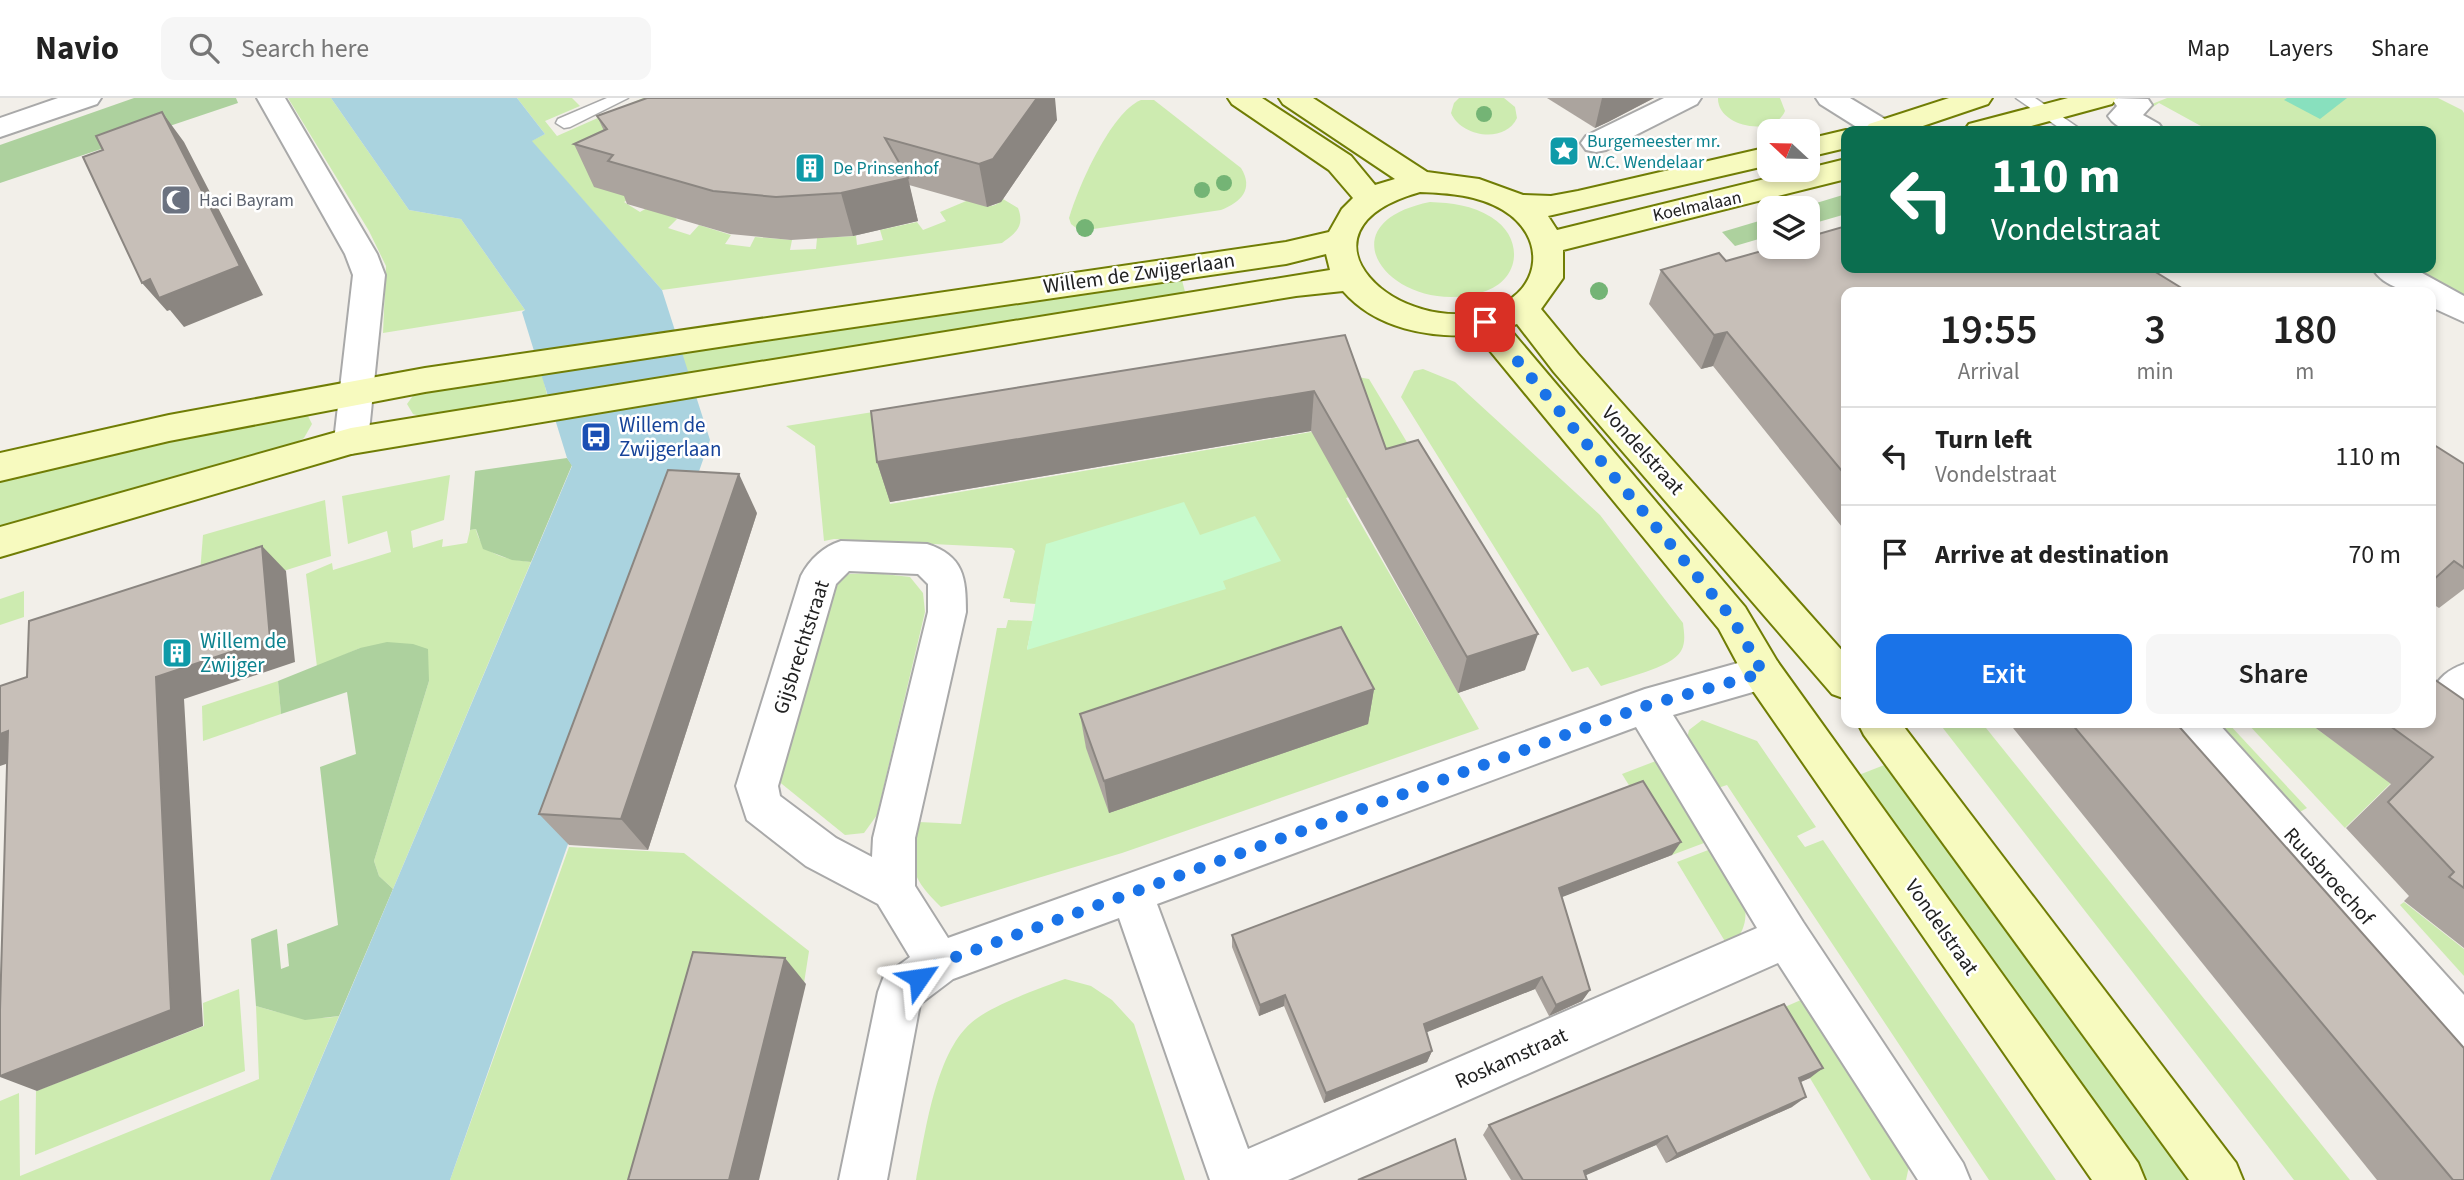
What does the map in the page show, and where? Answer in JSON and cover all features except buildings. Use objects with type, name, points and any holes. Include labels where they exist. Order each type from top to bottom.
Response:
[{"type":"street","points":[[0,128],[87,98]]},
{"type":"street","points":[[0,542],[351,441],[369,275],[361,254],[271,98]]},
{"type":"street","points":[[1242,98],[1346,168],[1371,200]]},
{"type":"street","points":[[1293,98],[1420,182]]},
{"type":"street","points":[[1596,143],[1688,98]]},
{"type":"street","points":[[1830,98],[1873,126]]},
{"type":"street","points":[[1896,126],[1978,98]]},
{"type":"street","points":[[2000,126],[2102,98]]},
{"type":"street","points":[[2125,98],[2138,105],[2122,116],[2140,126]]},
{"type":"street","points":[[1820,145],[1841,140]]},
{"type":"street","name":"Koelmalaan","points":[[1515,205],[1565,204],[1757,159]]},
{"type":"street","name":"Koelmalaan","points":[[1548,243],[1652,215],[1734,199],[1841,170]]},
{"type":"street","points":[[1420,182],[1473,187],[1515,205],[1537,224],[1548,243],[1550,265],[1547,278],[1538,292],[1522,307],[1485,322],[1454,325],[1422,322],[1393,312],[1368,298],[1351,279],[1341,253],[1346,225],[1356,212],[1371,200],[1392,189],[1420,182]]},
{"type":"street","name":"Willem de Zwijgerlaan","points":[[356,390],[1108,276],[1286,253],[1342,240]]},
{"type":"street","points":[[2397,273],[2422,287]]},
{"type":"street","name":"Willem de Zwijgerlaan","points":[[351,441],[1296,285],[1351,279]]},
{"type":"street","points":[[2436,295],[2464,311]]},
{"type":"street","name":"Vondelstraat","points":[[1522,307],[1566,363],[1839,660]]},
{"type":"street","name":"Vondelstraat","points":[[1485,322],[1732,618],[1763,673],[2120,1180]]},
{"type":"street","points":[[0,467],[105,440],[356,390]]},
{"type":"street","name":"Gijsbrechtstraat","points":[[893,890],[894,838],[947,612],[947,579],[927,559],[841,556],[820,576],[757,786],[762,807],[821,852],[893,890],[939,963]]},
{"type":"street","name":"Vondelstraat","points":[[1763,673],[1839,660]]},
{"type":"street","points":[[863,1180],[900,992],[939,963],[1645,706],[1763,673]]},
{"type":"street","points":[[1645,706],[1787,937],[1946,1180]]},
{"type":"street","points":[[1882,728],[2219,1180]]},
{"type":"street","name":"Ruusbroechof","points":[[2197,728],[2464,1029]]},
{"type":"street","name":"Roskamstraat","points":[[1132,894],[1235,1180],[1787,937]]},
{"type":"lane","points":[[564,123],[620,98]]},
{"type":"lane","points":[[2024,98],[2067,126]]},
{"type":"green space","points":[[134,98],[236,98],[238,103],[0,183],[0,145]]},
{"type":"green space","points":[[288,98],[331,98],[409,210],[461,219],[525,310],[383,333],[386,266],[369,231]]},
{"type":"green space","points":[[517,98],[572,98],[580,106],[545,121],[557,136],[643,98],[671,98],[635,196],[624,202],[640,212],[652,205],[677,219],[668,228],[690,235],[699,225],[731,235],[725,244],[750,247],[755,237],[792,240],[790,250],[816,249],[817,238],[856,236],[857,245],[883,240],[880,230],[917,222],[923,230],[946,221],[940,212],[971,199],[987,206],[995,205],[1003,199],[1018,208],[1020,224],[1002,243],[662,290],[531,141],[545,134]]},
{"type":"green space","points":[[1459,98],[1504,98],[1515,107],[1517,118],[1503,132],[1473,132],[1464,128],[1451,113]]},
{"type":"green space","points":[[1718,98],[1780,98],[1785,111],[1779,119],[1757,119],[1757,126],[1747,126],[1726,116],[1720,108]]},
{"type":"green space","points":[[2167,98],[2438,98],[2462,110],[2464,302],[2412,273],[2436,273],[2436,126],[2201,126],[2159,103],[2151,108],[2147,106]]},
{"type":"green space","points":[[2347,98],[2320,119],[2284,100]]},
{"type":"green space","points":[[1141,100],[1154,100],[1241,168],[1246,188],[1240,199],[1221,210],[1080,231],[1071,224],[1069,218],[1088,170],[1118,119]]},
{"type":"green space","points":[[1841,196],[1841,215],[1820,222],[1820,202]]},
{"type":"green space","points":[[1430,202],[1469,207],[1484,213],[1501,225],[1509,235],[1514,256],[1512,267],[1498,285],[1486,291],[1454,297],[1424,293],[1400,283],[1382,267],[1374,248],[1378,230],[1396,214]]},
{"type":"green space","points":[[1757,222],[1757,240],[1735,246],[1722,232]]},
{"type":"green space","points":[[1182,280],[1185,292],[688,375],[680,347],[903,314]]},
{"type":"green space","points":[[541,369],[547,395],[420,416],[413,414],[407,404],[415,393]]},
{"type":"green space","points":[[1423,369],[1455,382],[1600,515],[1683,623],[1684,644],[1676,657],[1657,668],[1601,686],[1588,667],[1572,672],[1401,397],[1414,371]]},
{"type":"green space","points":[[1352,376],[1369,379],[1426,474],[1346,498],[1479,729],[1122,853],[941,907],[923,887],[914,869],[914,849],[919,822],[961,824],[997,628],[1006,628],[1008,620],[1033,621],[1027,649],[1143,613],[1039,584],[1036,604],[1010,602],[1010,599],[1003,598],[1015,551],[1012,548],[834,539],[824,541],[815,446],[786,426],[929,403],[884,438],[890,504],[1358,424]]},
{"type":"green space","points":[[307,414],[312,424],[304,438],[292,445],[0,532],[0,478],[117,448]]},
{"type":"green space","points":[[567,458],[572,465],[531,562],[512,560],[483,549],[476,529],[470,530],[475,471]]},
{"type":"green space","points":[[450,475],[444,520],[411,531],[413,548],[443,539],[442,547],[467,543],[470,530],[476,529],[483,545],[490,551],[531,562],[393,889],[379,876],[374,861],[429,681],[360,648],[317,667],[306,574],[332,563],[333,570],[391,552],[387,531],[348,544],[342,496]]},
{"type":"green space","points":[[325,500],[331,556],[198,598],[203,535]]},
{"type":"green space","points":[[1184,502],[1200,535],[1255,516],[1281,561],[1223,581],[1226,589],[1027,650],[1046,544]]},
{"type":"green space","points":[[875,573],[910,577],[923,593],[925,612],[877,815],[864,833],[845,835],[777,780],[830,587],[849,574]]},
{"type":"green space","points":[[24,591],[24,617],[0,625],[0,599]]},
{"type":"green space","points":[[387,642],[413,644],[428,649],[429,681],[374,861],[379,876],[393,889],[339,1016],[305,1020],[256,1006],[251,939],[277,929],[281,969],[289,966],[287,944],[338,925],[320,767],[356,754],[347,692],[281,714],[278,681],[360,648]]},
{"type":"green space","points":[[278,681],[281,714],[203,741],[202,706]]},
{"type":"green space","points":[[1702,720],[1757,741],[1816,827],[1797,836],[1805,847],[1823,840],[2056,1180],[1989,1180],[1727,785],[1712,790],[1686,743],[1689,730]]},
{"type":"green space","points":[[1943,728],[1986,728],[2350,1180],[2294,1180]]},
{"type":"green space","points":[[2220,728],[2233,728],[2307,808],[2298,813]]},
{"type":"green space","points":[[2252,728],[2316,728],[2391,783],[2345,828]]},
{"type":"green space","points":[[1661,759],[1712,840],[1672,855],[1622,774]]},
{"type":"green space","points":[[1892,762],[2202,1180],[2139,1180],[1851,778]]},
{"type":"green space","points":[[569,847],[684,853],[809,951],[804,983],[660,1180],[450,1180]]},
{"type":"green space","points":[[1716,847],[1738,886],[1745,911],[1745,923],[1740,935],[1729,948],[1677,862]]},
{"type":"green space","points":[[2404,902],[2464,949],[2464,976],[2400,905]]},
{"type":"green space","points":[[1065,979],[1091,986],[1112,1000],[1134,1024],[1185,1180],[916,1180],[933,1096],[948,1054],[959,1037],[971,1023],[990,1010]]},
{"type":"green space","points":[[239,989],[245,1071],[35,1155],[36,1091],[204,1026],[203,1003]]},
{"type":"green space","points":[[1810,996],[1910,1162],[1906,1180],[1871,1180],[1771,1013]]},
{"type":"green space","points":[[256,1006],[308,1018],[339,1016],[270,1180],[0,1180],[0,1101],[19,1093],[20,1176],[259,1079]]},
{"type":"water","points":[[331,98],[517,98],[545,134],[532,141],[662,290],[710,440],[450,1180],[270,1180],[572,466],[567,458],[522,312],[525,310],[461,219],[409,210]]},
{"type":"place","name":"Burgemeester mr. W.C. Wendelaar","points":[[1564,151]]},
{"type":"place","name":"De Prinsenhof","points":[[810,168]]},
{"type":"place","name":"Haci Bayram","points":[[176,200]]},
{"type":"place","name":"Willem de Zwijgerlaan","points":[[596,437]]},
{"type":"place","name":"Willem de Zwijger","points":[[177,653]]},
{"type":"route","points":[[919,978],[939,963],[1645,706],[1763,673],[1732,618],[1485,322]]}]
